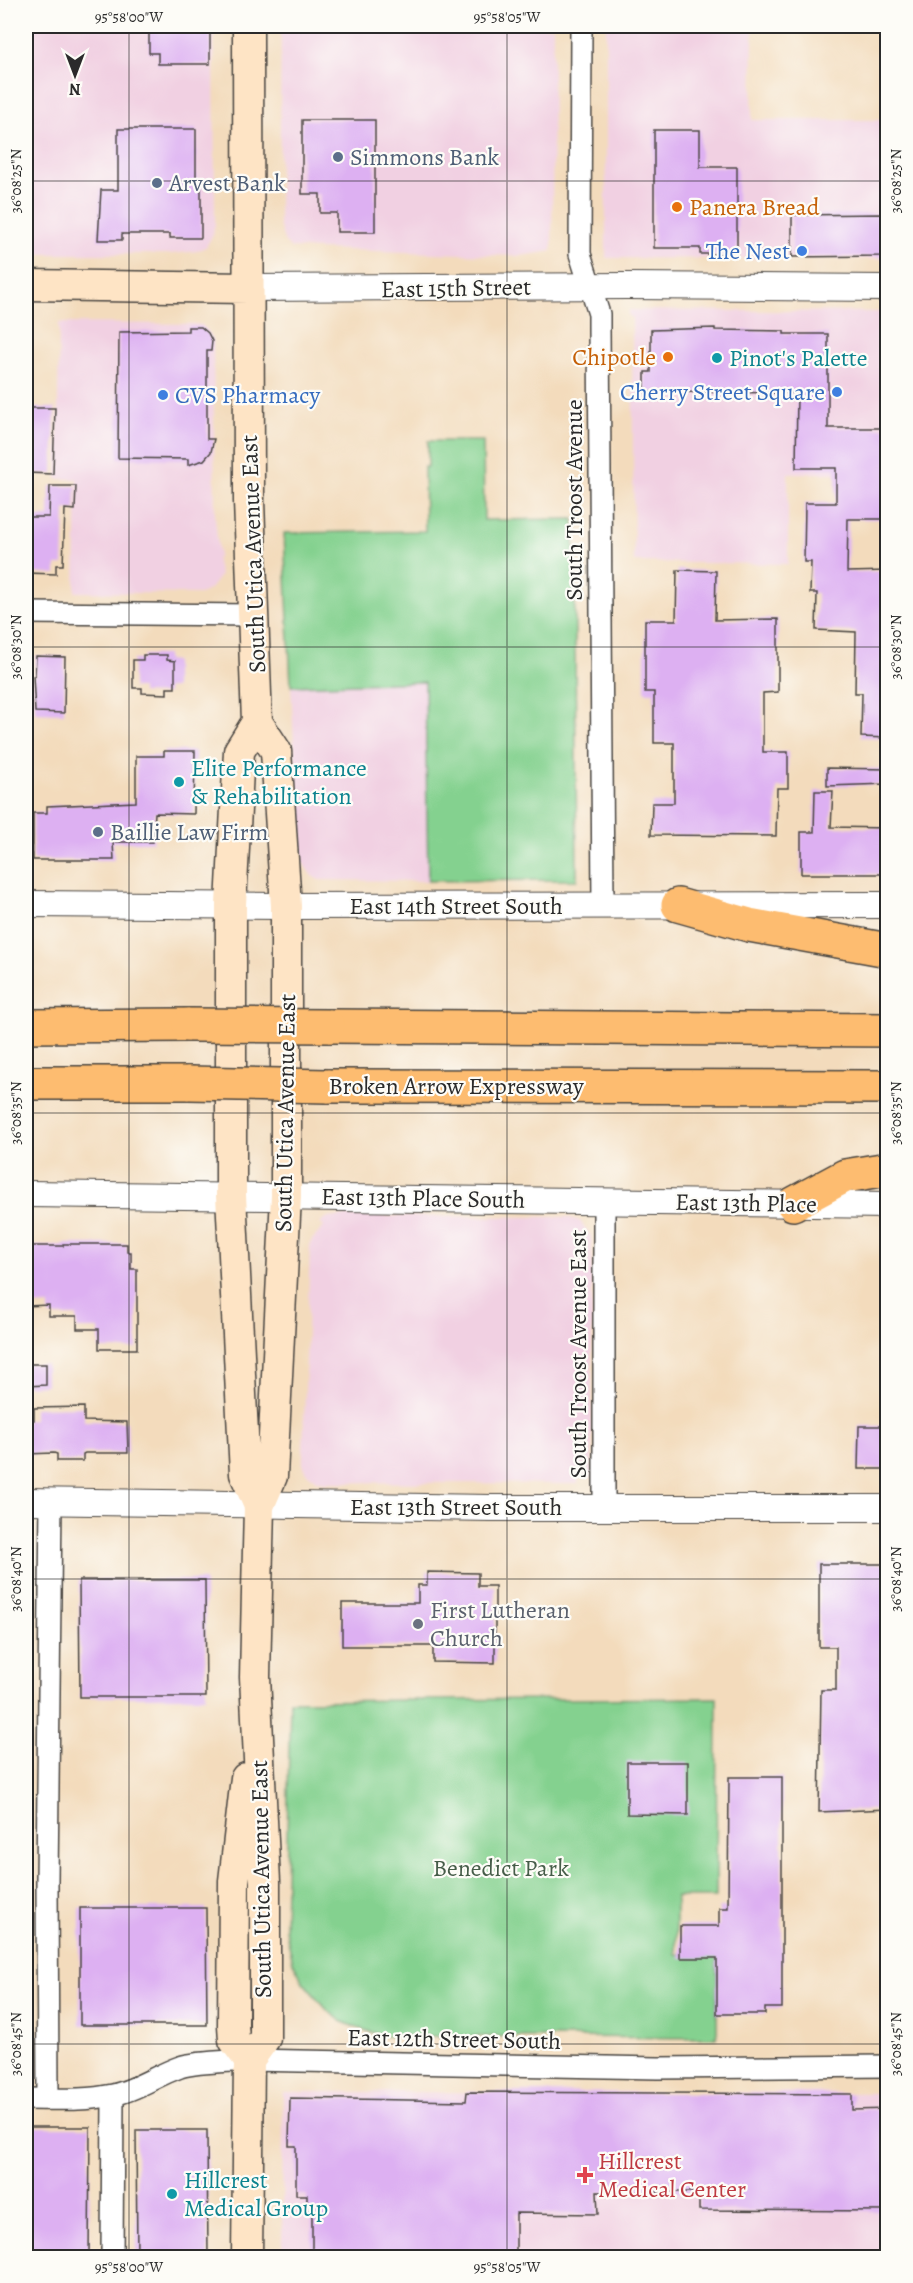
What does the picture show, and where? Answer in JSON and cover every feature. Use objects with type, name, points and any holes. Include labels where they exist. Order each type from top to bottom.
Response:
[{"type":"highway","points":[[678,905],[749,926],[888,950]]},
{"type":"highway","points":[[26,1026],[888,1030]]},
{"type":"highway","name":"Broken Arrow Expressway","points":[[26,1083],[888,1088]]},
{"type":"highway","points":[[793,1204],[845,1176],[888,1169]]},
{"type":"main road","name":"South Utica Avenue East","points":[[247,2258],[249,2061],[264,2038],[265,1882],[255,1693],[259,1506],[272,1476],[286,1196],[286,906],[276,752],[257,722],[250,531],[248,26]]},
{"type":"main road","name":"East 15th Street","points":[[26,285],[248,288]]},
{"type":"main road","name":"South Utica Avenue East","points":[[257,722],[239,752],[231,905],[231,1196],[245,1474],[259,1506]]},
{"type":"street","name":"South Troost Avenue","points":[[581,26],[580,254],[591,286],[599,327],[603,905]]},
{"type":"street","name":"East 15th Street","points":[[248,288],[591,286],[888,288]]},
{"type":"street","points":[[26,614],[254,615]]},
{"type":"street","name":"East 14th Street South","points":[[26,904],[888,905]]},
{"type":"street","name":"East 13th Place South","points":[[26,1194],[604,1202]]},
{"type":"street","name":"East 13th Place","points":[[604,1202],[888,1205]]},
{"type":"street","name":"South Troost Avenue East","points":[[604,1202],[604,1507]]},
{"type":"street","name":"East 13th Street South","points":[[26,1500],[259,1506],[888,1508]]},
{"type":"street","points":[[48,2099],[47,1872],[51,1501]]},
{"type":"street","name":"East 12th Street South","points":[[26,2099],[113,2095],[136,2087],[159,2074],[184,2066],[249,2061],[631,2067],[888,2066]]},
{"type":"street","points":[[112,2258],[113,2095]]},
{"type":"shaded area","points":[[26,26],[214,26],[215,224],[206,247],[197,251],[170,254],[26,254]]},
{"type":"shaded area","points":[[281,26],[553,27],[552,251],[519,256],[291,248],[285,243],[279,224]]},
{"type":"shaded area","points":[[606,26],[753,26],[752,120],[883,120],[883,259],[606,258]]},
{"type":"shaded area","points":[[629,310],[887,312],[887,473],[788,473],[788,564],[634,562],[632,317],[628,315]]},
{"type":"shaded area","points":[[59,323],[202,325],[213,339],[215,517],[219,557],[216,558],[220,576],[210,589],[200,594],[75,592],[77,479],[57,479]]},
{"type":"shaded area","points":[[425,682],[428,881],[319,880],[312,876],[300,859],[291,686]]},
{"type":"shaded area","points":[[343,1216],[567,1217],[580,1221],[591,1236],[592,1246],[592,1478],[578,1478],[578,1484],[324,1482],[316,1480],[307,1473],[303,1464],[303,1451],[310,1247],[312,1240],[324,1227],[320,1223],[328,1218]]},
{"type":"shaded area","name":"Hillcrest Medical Center","points":[[283,2092],[887,2093],[887,2257],[282,2258]]},
{"type":"green space","points":[[428,441],[483,441],[484,520],[574,519],[577,880],[428,881],[425,682],[291,686],[284,533],[425,531],[424,467],[428,467]]},
{"type":"green space","name":"Benedict Park","points":[[717,1698],[716,1897],[676,1897],[676,1954],[717,1955],[717,2038],[385,2036],[343,2022],[328,2011],[303,1982],[293,1962],[285,1929],[290,1701]]},
{"type":"building","points":[[149,32],[210,32],[210,64],[158,64],[158,53],[149,53]]},
{"type":"building","name":"Simmons Bank","points":[[302,120],[375,120],[375,232],[337,232],[337,213],[320,213],[320,194],[302,194]]},
{"type":"building","name":"Arvest Bank","points":[[118,129],[196,129],[196,185],[201,185],[201,238],[170,238],[170,234],[122,234],[122,240],[98,240],[101,190],[118,190]]},
{"type":"building","name":"Panera Bread","points":[[654,130],[700,130],[700,167],[737,167],[737,254],[700,254],[700,248],[654,248]]},
{"type":"building","points":[[882,214],[882,256],[792,257],[792,215]]},
{"type":"building","name":"CVS Pharmacy","points":[[188,327],[201,327],[212,341],[211,351],[207,351],[207,439],[214,439],[211,452],[204,460],[188,465],[188,459],[118,458],[119,332],[188,331]]},
{"type":"building","points":[[715,328],[715,330],[784,331],[784,334],[828,334],[828,428],[888,428],[888,519],[848,519],[847,572],[888,571],[888,738],[861,737],[862,693],[855,693],[856,632],[816,630],[817,593],[810,593],[811,562],[804,562],[805,503],[836,503],[836,468],[796,468],[797,393],[645,392],[645,372],[651,372],[651,330]]},
{"type":"building","points":[[26,408],[55,408],[53,474],[26,473]]},
{"type":"building","points":[[50,486],[76,486],[75,510],[65,509],[63,565],[56,565],[56,574],[26,573],[26,517],[49,517]]},
{"type":"building","points":[[677,570],[716,571],[715,620],[778,619],[778,692],[763,693],[763,752],[788,752],[788,788],[777,788],[776,836],[651,835],[652,803],[674,803],[674,743],[654,743],[654,692],[645,692],[645,620],[676,620]]},
{"type":"building","points":[[143,655],[167,655],[167,660],[175,661],[175,688],[167,688],[167,694],[142,693],[142,688],[133,688],[133,660],[143,660]]},
{"type":"building","points":[[36,656],[65,657],[64,713],[35,712],[33,676],[35,676]]},
{"type":"building","points":[[164,751],[195,751],[194,814],[155,813],[153,842],[113,842],[114,860],[33,860],[33,813],[47,813],[47,806],[136,802],[136,756],[164,756]]},
{"type":"building","points":[[827,768],[888,769],[888,784],[827,786]]},
{"type":"building","points":[[815,791],[833,791],[831,827],[888,828],[888,874],[801,874],[801,832],[814,832]]},
{"type":"building","points":[[63,1244],[127,1244],[127,1252],[131,1252],[131,1269],[137,1269],[137,1349],[99,1349],[99,1329],[77,1329],[77,1316],[49,1316],[49,1305],[26,1306],[26,1246],[63,1246]]},
{"type":"building","points":[[26,1364],[46,1364],[46,1385],[26,1386]]},
{"type":"building","points":[[84,1407],[84,1421],[127,1422],[128,1453],[85,1453],[83,1461],[57,1461],[57,1454],[54,1453],[26,1454],[26,1420],[34,1420],[34,1408]]},
{"type":"building","points":[[859,1426],[888,1426],[888,1469],[858,1469]]},
{"type":"building","points":[[819,1564],[888,1564],[888,1809],[819,1812],[821,1690],[836,1690],[836,1647],[819,1647]]},
{"type":"building","name":"First Lutheran Church","points":[[427,1572],[478,1573],[478,1586],[495,1586],[495,1663],[433,1662],[433,1646],[342,1646],[342,1603],[418,1603],[418,1585],[427,1585]]},
{"type":"building","points":[[79,1580],[205,1580],[206,1697],[80,1697]]},
{"type":"building","points":[[627,1762],[688,1762],[688,1815],[627,1814]]},
{"type":"building","points":[[729,1777],[782,1777],[782,2008],[765,2008],[765,2014],[717,2014],[717,1958],[680,1958],[680,1926],[719,1926],[719,1908],[728,1908]]},
{"type":"building","points":[[80,1908],[206,1908],[207,2025],[80,2025]]},
{"type":"building","name":"Hillcrest Medical Center","points":[[467,2092],[852,2094],[852,2110],[888,2109],[888,2211],[699,2210],[699,2192],[597,2192],[598,2214],[516,2213],[516,2258],[312,2258],[312,2211],[307,2211],[307,2195],[296,2195],[296,2146],[289,2146],[290,2098],[466,2101]]},
{"type":"building","points":[[26,2127],[90,2127],[89,2258],[26,2258]]},
{"type":"building","name":"Hillcrest Medical Group","points":[[136,2130],[207,2130],[208,2258],[137,2258]]},
{"type":"place","name":"Simmons Bank","points":[[338,157]]},
{"type":"place","name":"Arvest Bank","points":[[157,183]]},
{"type":"place","name":"Panera Bread","points":[[677,207]]},
{"type":"place","name":"The Nest","points":[[802,251]]},
{"type":"place","name":"Chipotle","points":[[668,357]]},
{"type":"place","name":"Pinot's Palette","points":[[717,358]]},
{"type":"place","name":"Cherry Street Square","points":[[837,392]]},
{"type":"place","name":"CVS Pharmacy","points":[[163,395]]},
{"type":"place","name":"Elite Performance & Rehabilitation","points":[[179,782]]},
{"type":"place","name":"Baillie Law Firm","points":[[98,832]]},
{"type":"place","name":"First Lutheran Church","points":[[418,1624]]},
{"type":"place","name":"Hillcrest Medical Center","points":[[585,2175]]},
{"type":"place","name":"Hillcrest Medical Group","points":[[172,2194]]}]
